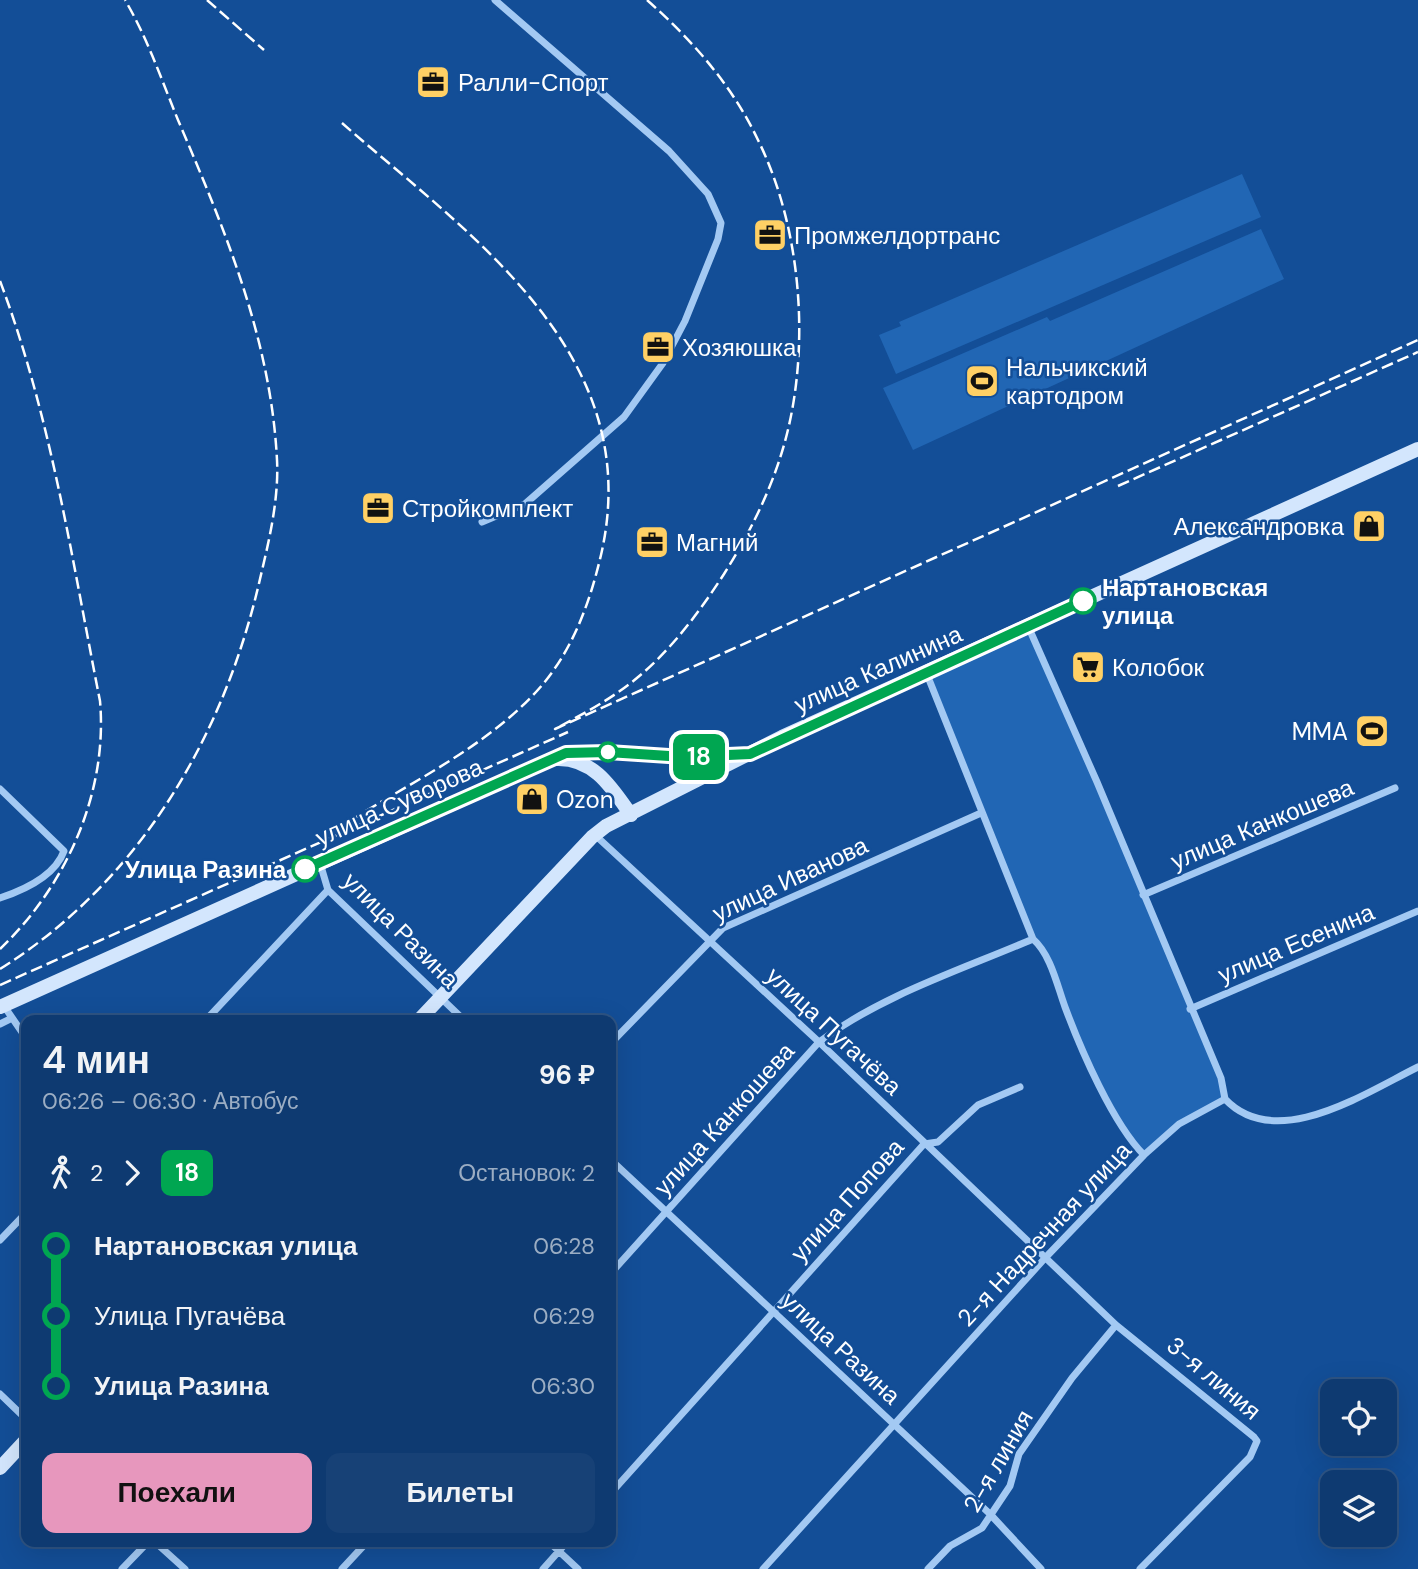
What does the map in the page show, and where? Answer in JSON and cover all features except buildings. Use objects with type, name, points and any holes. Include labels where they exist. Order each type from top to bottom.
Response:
[{"type":"main road","name":"улица Калинина","points":[[424,1015],[594,834],[750,754],[1418,449]]},
{"type":"main road","name":"улица Суворова","points":[[5,1010],[320,863],[548,760],[574,751],[684,757],[750,754]]},
{"type":"main road","points":[[548,760],[565,759],[593,769],[604,778],[631,814]]},
{"type":"main road","points":[[0,1468],[21,1445]]},
{"type":"street","points":[[482,522],[525,504],[624,417],[663,363],[685,321],[720,232],[719,216],[708,194],[669,151],[495,0]]},
{"type":"street","points":[[1028,626],[1221,1078],[1225,1099],[1247,1117],[1278,1121],[1301,1119],[1418,1068]]},
{"type":"street","points":[[926,672],[1033,939],[1040,946],[1051,967],[1065,1008],[1124,1133],[1144,1155]]},
{"type":"street","name":"улица Канкошева","points":[[1143,895],[1395,788]]},
{"type":"street","points":[[0,789],[64,850],[55,866],[34,884],[0,898]]},
{"type":"street","name":"улица Иванова","points":[[616,1038],[708,940],[723,928],[981,813]]},
{"type":"street","name":"улица Пугачёва","points":[[594,834],[1046,1257]]},
{"type":"street","name":"улица Разина","points":[[320,863],[328,890],[459,1015]]},
{"type":"street","points":[[211,1015],[328,890]]},
{"type":"street","name":"улица Есенина","points":[[1190,1009],[1418,911]]},
{"type":"street","name":"улица Канкошева","points":[[616,1267],[819,1042],[839,1027],[896,997],[1033,939]]},
{"type":"street","points":[[0,1024],[5,1010]]},
{"type":"street","points":[[5,1010],[21,1031]]},
{"type":"street","name":"улица Попова","points":[[616,1487],[924,1144],[938,1142],[978,1105],[1020,1087]]},
{"type":"street","name":"2-я Надречная улица","points":[[763,1569],[1046,1257],[1144,1155],[1179,1124],[1225,1099]]},
{"type":"street","name":"улица Разина","points":[[616,1164],[990,1514],[1041,1569]]},
{"type":"street","points":[[0,1240],[21,1218]]},
{"type":"street","name":"3-я линия","points":[[1046,1257],[1116,1325],[1151,1351],[1257,1441],[1250,1457],[1140,1569]]},
{"type":"street","name":"2-я линия","points":[[928,1569],[950,1546],[982,1528],[1010,1486],[1019,1454],[1072,1378],[1116,1325]]},
{"type":"street","points":[[0,1394],[21,1414]]},
{"type":"street","points":[[122,1569],[143,1547]]},
{"type":"street","points":[[161,1547],[185,1569]]},
{"type":"street","points":[[342,1569],[362,1547]]},
{"type":"street","points":[[555,1547],[578,1569]]},
{"type":"street","points":[[543,1569],[563,1547]]},
{"type":"shaded area","points":[[1242,174],[1261,217],[896,374],[879,335],[901,326],[899,322]]},
{"type":"shaded area","points":[[1261,229],[1284,279],[913,450],[883,388],[1047,317],[1050,321]]},
{"type":"shaded area","points":[[1028,626],[1207,1047],[1225,1099],[1190,1117],[1144,1155],[1125,1132],[1095,1079],[1048,965],[1033,939],[926,672]]},
{"type":"railway","points":[[0,969],[50,934],[94,894],[134,849],[169,801],[199,749],[224,694],[244,638],[275,505],[277,460],[273,415],[266,372],[243,286],[154,59],[125,0]]},
{"type":"railway","points":[[207,0],[264,50]]},
{"type":"railway","points":[[647,0],[695,47],[723,82],[748,120],[773,175],[793,251],[798,290],[798,370],[784,445],[773,479],[751,528],[714,589],[682,632],[646,671],[614,695],[555,729],[1418,340]]},
{"type":"railway","points":[[342,123],[444,210],[493,257],[538,307],[574,360],[598,419],[608,484],[601,555],[591,593],[569,645],[548,677],[536,692],[495,730],[353,819]]},
{"type":"railway","points":[[0,281],[33,384],[59,489],[100,701],[101,735],[97,770],[78,836],[45,897],[0,949]]},
{"type":"railway","points":[[1118,486],[1418,352]]},
{"type":"railway","points":[[0,985],[568,732]]},
{"type":"bus line","name":"18","points":[[305,869],[566,753],[608,752],[684,757],[750,754],[1083,601]]},
{"type":"place","name":"Ралли-Спорт","points":[[433,82]]},
{"type":"place","name":"Промжелдортранс","points":[[770,235]]},
{"type":"place","name":"Хозяюшка","points":[[658,347]]},
{"type":"place","name":"Нальчикский картодром","points":[[982,381]]},
{"type":"place","name":"Стройкомплект","points":[[378,508]]},
{"type":"place","name":"Александровка","points":[[1369,526]]},
{"type":"place","name":"Магний","points":[[652,542]]},
{"type":"place","name":"Нартановская улица","points":[[1083,601]]},
{"type":"place","name":"Колобок","points":[[1088,667]]},
{"type":"place","name":"MMA","points":[[1372,731]]},
{"type":"place","name":"Ozon","points":[[532,799]]},
{"type":"place","name":"Улица Разина","points":[[305,869]]}]
